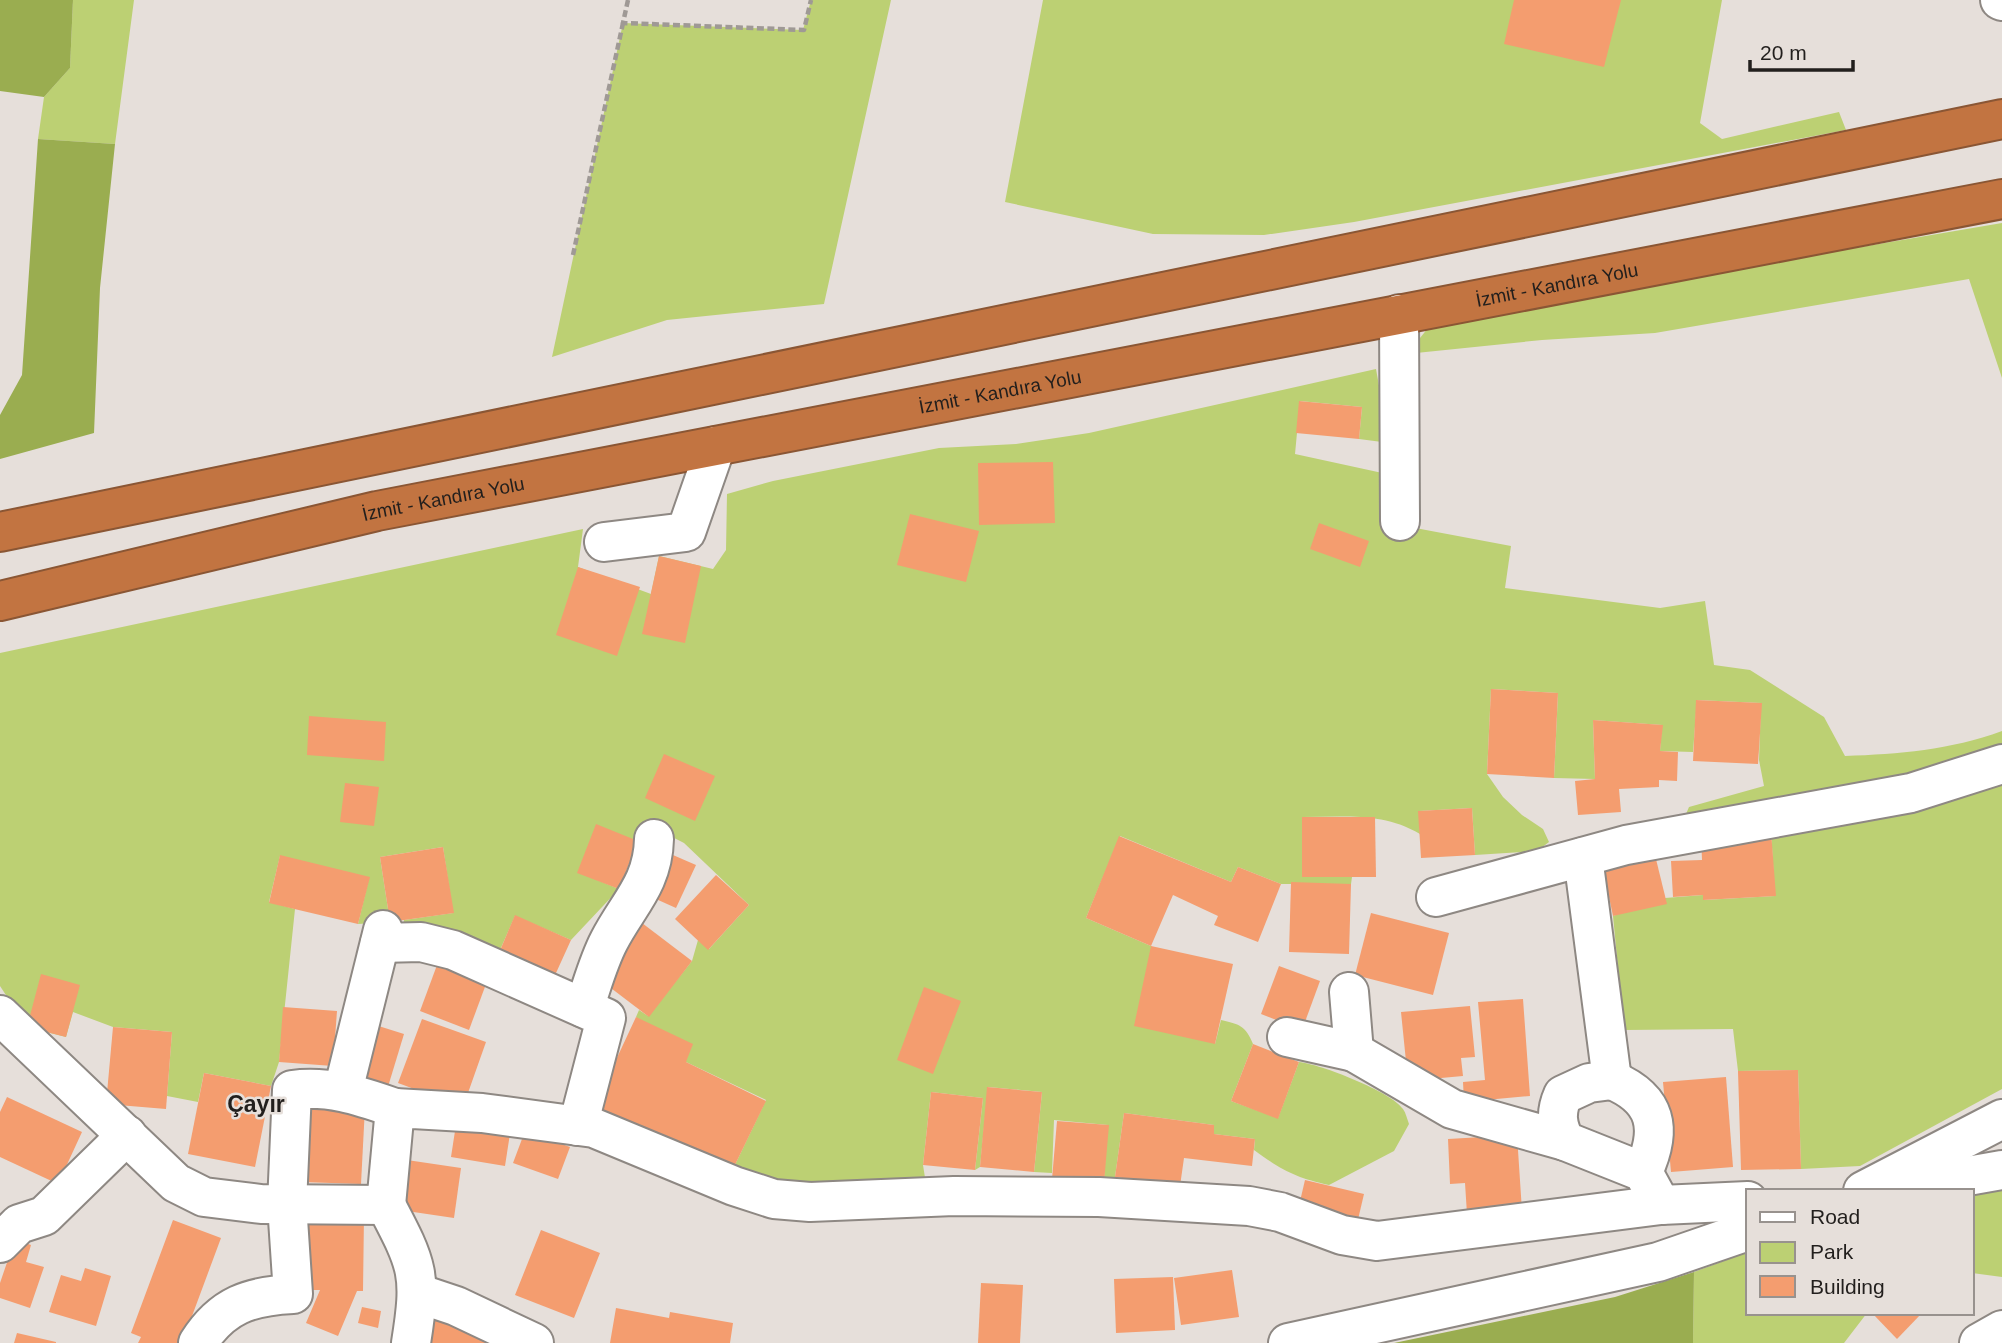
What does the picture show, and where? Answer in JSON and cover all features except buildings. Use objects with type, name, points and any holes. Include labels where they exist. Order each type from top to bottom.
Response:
[{"type":"highway","points":[[0,532],[2002,119]]},
{"type":"highway","name":"İzmit - Kandıra Yolu","points":[[0,601],[377,511],[2002,199]]},
{"type":"street","points":[[1399,314],[1400,521]]},
{"type":"street","points":[[604,542],[686,532],[716,446]]},
{"type":"street","points":[[1436,898],[1626,845],[1911,793],[2002,764]]},
{"type":"street","points":[[584,1008],[608,942],[638,897],[654,862],[654,839]]},
{"type":"street","points":[[1583,857],[1612,1080]]},
{"type":"street","points":[[343,1091],[381,937],[421,942],[453,950],[606,1018],[578,1126]]},
{"type":"street","points":[[1349,992],[1354,1052]]},
{"type":"street","points":[[0,1015],[176,1183],[204,1197],[287,1204],[386,1205]]},
{"type":"street","points":[[1287,1037],[1354,1052],[1452,1109],[1565,1142],[1652,1189]]},
{"type":"street","points":[[1565,1142],[1557,1121],[1563,1095],[1589,1083],[1612,1080],[1628,1087],[1649,1106],[1655,1131],[1652,1189]]},
{"type":"street","points":[[198,1343],[222,1313],[264,1295],[293,1294],[287,1204],[292,1090],[310,1088],[343,1091],[395,1108],[482,1113],[594,1128],[734,1186],[774,1199],[810,1202],[954,1196],[1099,1196],[1249,1206],[1280,1212],[1342,1235],[1377,1241],[1652,1189],[1746,1201]]},
{"type":"street","points":[[395,1108],[386,1205],[412,1255],[418,1278],[411,1343]]},
{"type":"street","points":[[1867,1189],[2002,1119]]},
{"type":"street","points":[[0,1243],[19,1224],[44,1216],[127,1135]]},
{"type":"street","points":[[1895,1189],[2002,1170]]},
{"type":"street","points":[[1288,1343],[1658,1262],[1746,1232]]},
{"type":"street","points":[[417,1293],[456,1306],[534,1343]]},
{"type":"street","points":[[1979,1343],[2002,1330]]},
{"type":"path","points":[[573,255],[628,0]]},
{"type":"path","points":[[623,23],[804,30],[811,0]]},
{"type":"green space","points":[[0,0],[73,0],[70,68],[44,97],[0,91]]},
{"type":"green space","points":[[73,0],[134,0],[115,144],[38,139],[44,97],[70,68]]},
{"type":"green space","points":[[811,0],[891,0],[824,304],[667,320],[552,357],[623,23],[803,30]]},
{"type":"green space","points":[[1043,0],[1722,0],[1700,123],[1722,139],[1839,112],[1846,130],[1354,222],[1264,235],[1153,234],[1005,202]]},
{"type":"green space","points":[[38,139],[115,144],[100,288],[94,433],[0,459],[0,415],[22,375]]},
{"type":"green space","points":[[2002,223],[2002,378],[1969,279],[1655,333],[1542,340],[1416,353],[1420,338],[1428,328],[1526,304]]},
{"type":"green space","points":[[1376,369],[1387,430],[1382,442],[1359,439],[1362,407],[1300,401],[1295,454],[1387,474],[1410,527],[1511,546],[1505,588],[1660,608],[1705,601],[1714,665],[1750,670],[1824,717],[1845,756],[1924,750],[1963,743],[2002,731],[2002,752],[1690,826],[1686,814],[1689,807],[1764,786],[1759,760],[1761,703],[1697,700],[1693,752],[1660,751],[1662,725],[1593,720],[1595,779],[1554,778],[1558,693],[1491,689],[1487,774],[1503,797],[1522,815],[1543,829],[1549,842],[1537,851],[1475,855],[1472,808],[1419,811],[1420,834],[1392,822],[1377,819],[1302,817],[1302,877],[1352,877],[1351,884],[1281,884],[1238,867],[1231,882],[1120,836],[1086,918],[1151,946],[1215,1044],[1221,1020],[1237,1025],[1248,1033],[1253,1044],[1231,1101],[1278,1118],[1299,1062],[1338,1073],[1371,1087],[1396,1102],[1404,1111],[1409,1124],[1394,1151],[1329,1185],[1298,1176],[1272,1163],[1254,1150],[1255,1139],[1214,1134],[1214,1125],[1124,1113],[1115,1177],[1104,1177],[1108,1125],[1054,1120],[1052,1173],[1034,1172],[1042,1092],[988,1087],[980,1167],[975,1170],[983,1098],[931,1092],[923,1165],[926,1184],[798,1187],[732,1171],[766,1100],[686,1062],[636,1017],[639,1010],[648,1016],[692,961],[698,940],[709,949],[749,905],[684,843],[645,823],[638,841],[578,872],[619,889],[571,940],[515,916],[500,950],[403,931],[404,920],[453,913],[443,847],[380,857],[390,922],[358,924],[369,878],[280,856],[269,902],[295,909],[279,1062],[271,1086],[204,1073],[198,1102],[167,1096],[172,1032],[113,1027],[73,1012],[66,1037],[27,1027],[0,986],[0,653],[583,529],[578,567],[651,594],[659,556],[713,569],[726,550],[727,494],[773,481],[939,448],[1016,444],[1089,433]]},
{"type":"green space","points":[[2002,778],[2002,1089],[1860,1166],[1801,1169],[1798,1070],[1738,1071],[1733,1029],[1624,1030],[1613,916],[1665,898],[1703,895],[1704,900],[1775,896],[1771,831]]},
{"type":"green space","points":[[2002,1181],[2002,1277],[1974,1273],[1974,1190]]},
{"type":"green space","points":[[1746,1253],[1746,1315],[1865,1315],[1844,1343],[1693,1343],[1694,1272]]},
{"type":"green space","points":[[1694,1272],[1693,1343],[1394,1343],[1615,1297]]},
{"type":"district","name":"Çayır","points":[[256,1104]]}]
